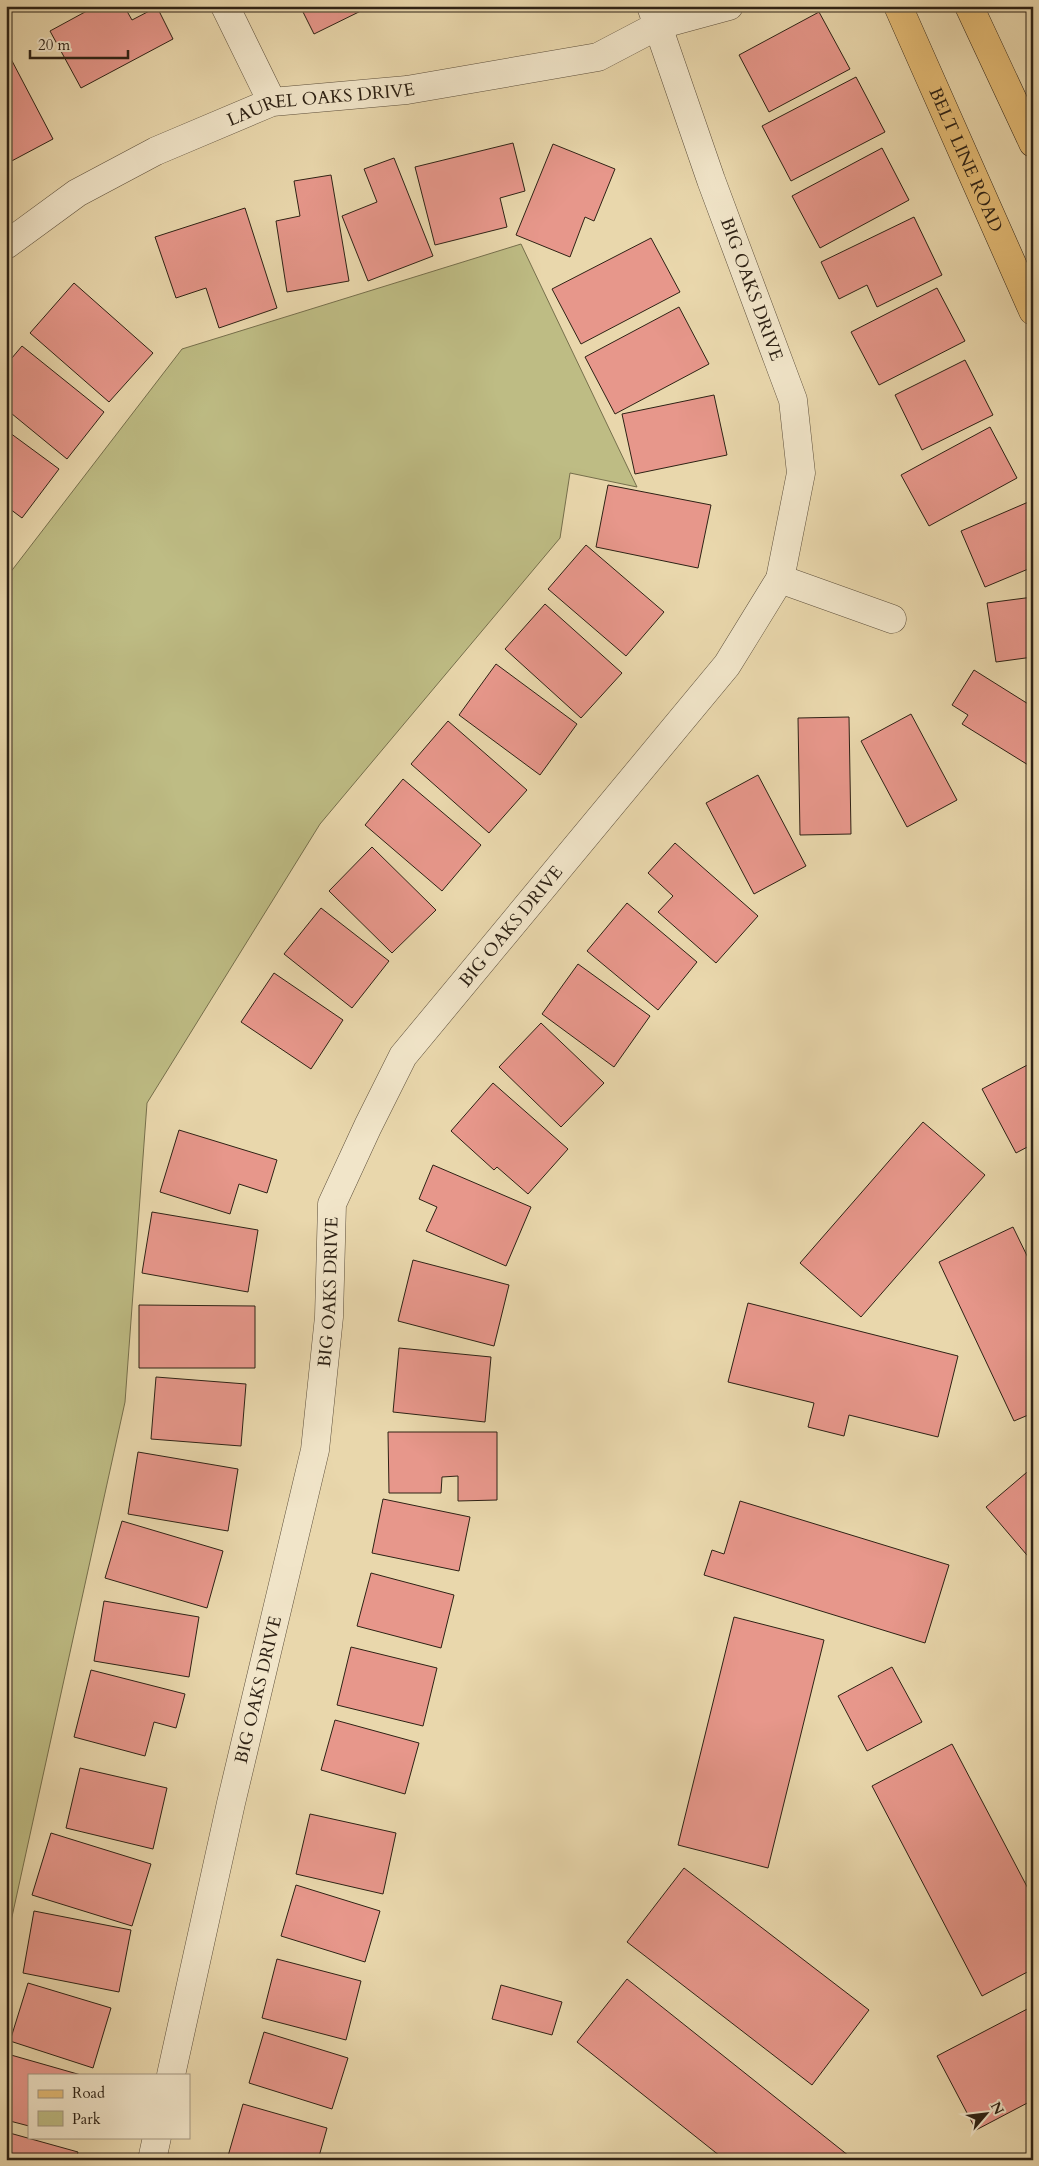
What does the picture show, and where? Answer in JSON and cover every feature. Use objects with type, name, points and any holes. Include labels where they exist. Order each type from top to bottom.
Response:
[{"type":"main road","name":"BELT LINE ROAD","points":[[898,6],[1033,311]]},
{"type":"main road","points":[[970,6],[1033,143]]},
{"type":"street","points":[[225,6],[272,102]]},
{"type":"street","name":"LAUREL OAKS DRIVE","points":[[6,245],[86,188],[156,151],[272,102],[407,90],[598,57],[655,16],[678,6]]},
{"type":"street","name":"LAUREL OAKS DRIVE","points":[[655,16],[729,6]]},
{"type":"street","name":"BIG OAKS DRIVE","points":[[171,2074],[229,1813],[315,1450],[329,1317],[332,1204],[403,1056],[728,665],[780,579],[802,473],[793,400],[712,180],[655,16]]},
{"type":"street","points":[[780,579],[892,619]]},
{"type":"street","points":[[152,2160],[157,2138]]},
{"type":"green space","points":[[521,244],[637,487],[570,473],[560,538],[320,824],[147,1103],[125,1402],[6,1944],[6,578],[182,349]]},
{"type":"building","points":[[96,6],[124,6],[132,20],[157,7],[173,39],[81,88],[50,31]]},
{"type":"building","points":[[300,6],[371,6],[314,34]]},
{"type":"building","points":[[819,12],[850,69],[769,112],[739,55]]},
{"type":"building","points":[[11,59],[53,139],[6,164],[6,62]]},
{"type":"building","points":[[856,77],[885,132],[791,181],[762,126]]},
{"type":"building","points":[[513,143],[525,191],[500,198],[507,227],[435,245],[415,167]]},
{"type":"building","points":[[553,144],[615,169],[594,221],[585,217],[570,257],[516,235]]},
{"type":"building","points":[[882,148],[909,200],[820,248],[792,196]]},
{"type":"building","points":[[394,158],[433,256],[368,281],[342,216],[377,202],[364,169]]},
{"type":"building","points":[[331,175],[349,281],[287,292],[276,221],[300,216],[294,181]]},
{"type":"building","points":[[245,208],[277,308],[219,328],[206,288],[176,298],[155,237]]},
{"type":"building","points":[[914,217],[942,275],[877,307],[867,285],[839,299],[821,262]]},
{"type":"building","points":[[651,238],[680,292],[581,344],[552,289]]},
{"type":"building","points":[[74,283],[153,353],[109,402],[30,333]]},
{"type":"building","points":[[937,288],[965,341],[879,385],[851,332]]},
{"type":"building","points":[[679,307],[709,364],[615,414],[585,357]]},
{"type":"building","points":[[22,346],[104,412],[67,459],[6,409],[6,365]]},
{"type":"building","points":[[965,360],[993,415],[922,450],[895,395]]},
{"type":"building","points":[[714,395],[727,455],[635,474],[622,414]]},
{"type":"building","points":[[990,427],[1017,478],[929,526],[901,475]]},
{"type":"building","points":[[6,430],[59,469],[22,518],[6,506]]},
{"type":"building","points":[[608,485],[711,505],[698,568],[596,547]]},
{"type":"building","points":[[1033,500],[1033,567],[985,587],[961,531]]},
{"type":"building","points":[[586,545],[664,612],[626,656],[548,589]]},
{"type":"building","points":[[1033,597],[1033,657],[996,662],[987,603]]},
{"type":"building","points":[[545,604],[622,673],[581,718],[505,649]]},
{"type":"building","points":[[496,664],[577,724],[540,775],[459,715]]},
{"type":"building","points":[[974,670],[1033,707],[1033,768],[962,724],[968,715],[952,705]]},
{"type":"building","points":[[911,714],[957,800],[907,827],[861,741]]},
{"type":"building","points":[[849,717],[851,834],[800,835],[798,718]]},
{"type":"building","points":[[448,721],[527,790],[489,833],[411,764]]},
{"type":"building","points":[[758,775],[806,866],[754,894],[706,803]]},
{"type":"building","points":[[403,779],[481,845],[442,891],[365,825]]},
{"type":"building","points":[[675,843],[758,916],[716,963],[658,912],[673,896],[648,873]]},
{"type":"building","points":[[372,847],[436,910],[392,953],[329,891]]},
{"type":"building","points":[[627,903],[697,962],[658,1010],[587,951]]},
{"type":"building","points":[[321,908],[389,961],[352,1008],[284,954]]},
{"type":"building","points":[[578,964],[650,1016],[614,1067],[542,1014]]},
{"type":"building","points":[[274,973],[343,1020],[311,1069],[241,1022]]},
{"type":"building","points":[[541,1023],[604,1083],[561,1127],[499,1067]]},
{"type":"building","points":[[1033,1062],[1033,1144],[1016,1153],[982,1089]]},
{"type":"building","points":[[493,1083],[568,1149],[528,1194],[497,1167],[494,1170],[451,1131]]},
{"type":"building","points":[[923,1122],[985,1175],[861,1317],[800,1263]]},
{"type":"building","points":[[179,1130],[277,1160],[267,1193],[239,1184],[230,1214],[160,1192]]},
{"type":"building","points":[[433,1165],[531,1207],[506,1266],[426,1231],[437,1207],[419,1199]]},
{"type":"building","points":[[152,1212],[258,1230],[248,1292],[142,1273]]},
{"type":"building","points":[[1013,1227],[1033,1268],[1033,1413],[1014,1421],[939,1262]]},
{"type":"building","points":[[413,1260],[509,1285],[494,1346],[398,1321]]},
{"type":"building","points":[[748,1303],[958,1356],[938,1437],[849,1415],[844,1436],[808,1427],[814,1403],[728,1382]]},
{"type":"building","points":[[139,1305],[255,1306],[255,1368],[139,1368]]},
{"type":"building","points":[[399,1348],[491,1357],[485,1422],[393,1412]]},
{"type":"building","points":[[156,1377],[246,1384],[241,1446],[151,1439]]},
{"type":"building","points":[[388,1432],[497,1432],[497,1500],[458,1501],[458,1476],[442,1477],[441,1493],[389,1493]]},
{"type":"building","points":[[138,1452],[238,1469],[228,1531],[128,1514]]},
{"type":"building","points":[[1033,1467],[1033,1560],[1032,1561],[986,1507]]},
{"type":"building","points":[[383,1499],[470,1517],[459,1571],[372,1553]]},
{"type":"building","points":[[740,1501],[949,1565],[925,1643],[704,1575],[712,1550],[724,1554]]},
{"type":"building","points":[[122,1521],[223,1551],[207,1608],[105,1578]]},
{"type":"building","points":[[371,1573],[454,1595],[441,1648],[357,1626]]},
{"type":"building","points":[[104,1601],[199,1617],[189,1677],[94,1661]]},
{"type":"building","points":[[734,1617],[824,1640],[768,1868],[678,1845]]},
{"type":"building","points":[[351,1647],[437,1668],[423,1726],[337,1705]]},
{"type":"building","points":[[892,1667],[922,1722],[867,1751],[838,1696]]},
{"type":"building","points":[[91,1670],[185,1694],[176,1728],[154,1722],[145,1756],[74,1737]]},
{"type":"building","points":[[335,1720],[419,1743],[405,1794],[321,1770]]},
{"type":"building","points":[[952,1744],[1033,1898],[1033,1969],[982,1996],[872,1786]]},
{"type":"building","points":[[80,1768],[167,1788],[153,1849],[66,1828]]},
{"type":"building","points":[[310,1814],[396,1833],[383,1894],[296,1874]]},
{"type":"building","points":[[51,1833],[151,1864],[132,1926],[32,1895]]},
{"type":"building","points":[[684,1868],[869,2010],[812,2085],[627,1942]]},
{"type":"building","points":[[296,1885],[380,1911],[365,1962],[281,1936]]},
{"type":"building","points":[[34,1911],[131,1930],[119,1992],[23,1973]]},
{"type":"building","points":[[277,1959],[361,1981],[346,2040],[262,2018]]},
{"type":"building","points":[[627,1979],[854,2160],[725,2160],[577,2042]]},
{"type":"building","points":[[28,1983],[111,2008],[93,2068],[10,2041]]},
{"type":"building","points":[[501,1985],[562,2002],[552,2035],[492,2019]]},
{"type":"building","points":[[1033,2006],[1033,2100],[976,2130],[937,2056]]},
{"type":"building","points":[[264,2032],[348,2058],[332,2109],[249,2083]]},
{"type":"building","points":[[11,2055],[78,2074],[28,2074],[28,2126],[6,2120],[6,2070]]},
{"type":"building","points":[[243,2104],[327,2128],[318,2160],[240,2160],[228,2156]]},
{"type":"building","points":[[6,2132],[78,2152],[76,2160],[6,2160]]}]
